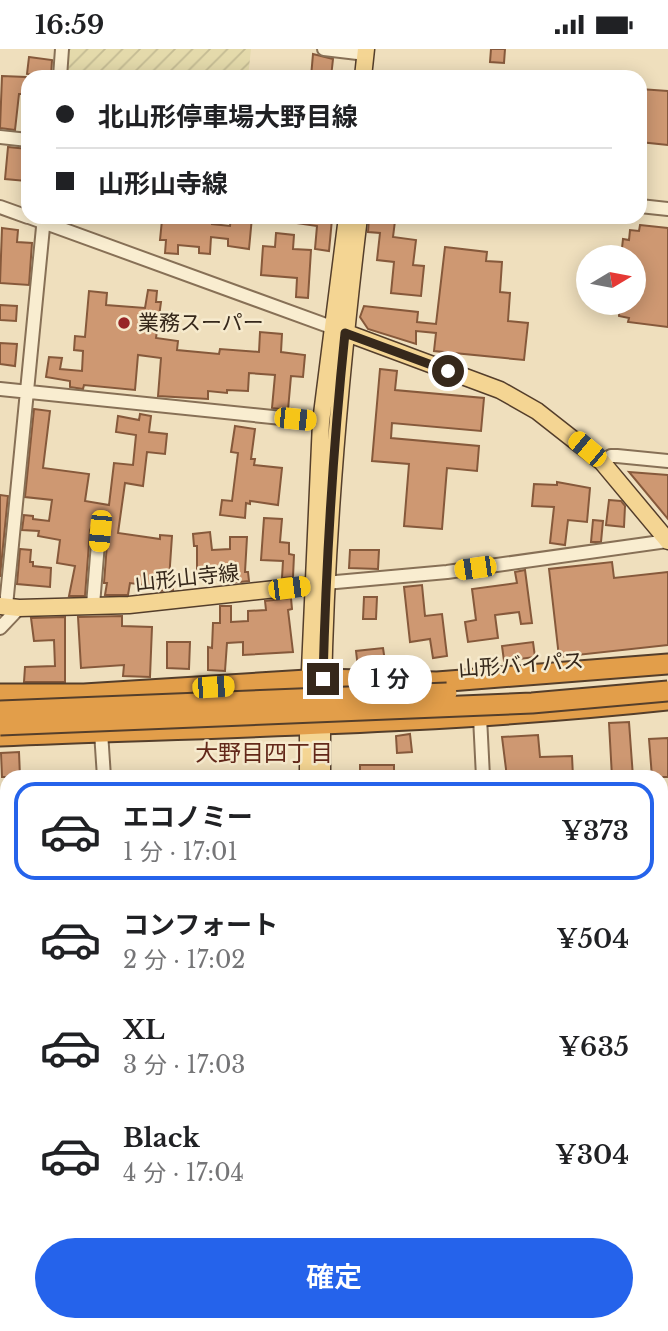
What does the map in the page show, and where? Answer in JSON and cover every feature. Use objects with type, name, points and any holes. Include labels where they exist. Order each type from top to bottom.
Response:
[{"type":"highway","points":[[0,694],[84,694],[316,679],[437,682],[668,664]]},
{"type":"highway","name":"山形バイパス","points":[[0,711],[454,693],[668,674]]},
{"type":"highway","name":"山形バイパス","points":[[0,725],[533,703],[668,691]]},
{"type":"highway","points":[[0,736],[253,731],[315,725],[480,717],[668,700]]},
{"type":"main road","points":[[365,70],[369,51]]},
{"type":"main road","points":[[369,51],[371,70]]},
{"type":"main road","points":[[319,584],[334,434],[347,224]]},
{"type":"main road","points":[[309,770],[315,725],[321,422],[358,224]]},
{"type":"main road","points":[[339,330],[500,390],[537,411],[601,462],[668,541]]},
{"type":"main road","name":"山形山寺線","points":[[8,606],[168,602],[319,584]]},
{"type":"main road","points":[[315,725],[321,770]]},
{"type":"street","points":[[60,70],[62,49]]},
{"type":"street","points":[[324,49],[369,51]]},
{"type":"street","points":[[0,137],[21,139]]},
{"type":"street","points":[[0,207],[21,214]]},
{"type":"street","points":[[647,207],[668,209]]},
{"type":"street","points":[[0,628],[8,606],[44,224]]},
{"type":"street","points":[[55,224],[339,330]]},
{"type":"street","points":[[0,389],[321,422]]},
{"type":"street","points":[[601,462],[611,456],[668,461]]},
{"type":"street","points":[[93,605],[100,531]]},
{"type":"street","points":[[319,584],[447,572],[668,541]]},
{"type":"street","points":[[480,717],[483,770]]},
{"type":"street","points":[[101,732],[104,770]]},
{"type":"shaded area","points":[[67,49],[251,49],[249,70],[66,70]]},
{"type":"building","points":[[491,49],[505,49],[504,63],[490,62]]},
{"type":"building","points":[[313,54],[333,59],[332,70],[312,70]]},
{"type":"building","points":[[29,57],[52,60],[51,70],[27,70]]},
{"type":"building","points":[[2,76],[21,77],[15,130],[0,128]]},
{"type":"building","points":[[647,90],[668,91],[668,145],[647,143]]},
{"type":"building","points":[[8,147],[21,148],[21,181],[5,179]]},
{"type":"building","points":[[162,224],[251,224],[249,249],[228,246],[228,239],[211,237],[210,254],[199,253],[199,247],[178,245],[178,254],[165,253],[166,240],[160,240]]},
{"type":"building","points":[[303,224],[332,224],[329,251],[315,249],[317,226]]},
{"type":"building","points":[[369,224],[395,224],[393,237],[416,240],[413,265],[424,266],[421,296],[391,293],[394,262],[377,260],[380,233],[368,232]]},
{"type":"building","points":[[640,225],[668,228],[668,327],[628,322],[629,318],[619,316],[646,315],[646,245],[622,245],[623,239],[629,240],[630,230],[639,231]]},
{"type":"building","points":[[2,228],[18,230],[17,242],[32,243],[29,285],[0,283]]},
{"type":"building","points":[[276,233],[294,235],[293,249],[311,250],[308,298],[296,297],[297,278],[261,275],[263,246],[275,247]]},
{"type":"building","points":[[445,247],[487,252],[486,261],[502,262],[500,292],[510,293],[508,321],[528,323],[524,360],[434,351],[436,333],[416,331],[416,344],[368,329],[360,317],[364,306],[418,312],[417,322],[436,324]]},
{"type":"building","points":[[148,290],[157,291],[156,302],[161,302],[156,338],[178,341],[177,350],[219,354],[220,349],[259,352],[260,332],[282,334],[281,352],[305,355],[303,377],[291,376],[288,410],[272,408],[275,375],[249,373],[248,391],[208,391],[208,399],[158,396],[161,358],[138,355],[135,390],[84,385],[83,389],[70,387],[70,381],[46,377],[49,357],[62,358],[60,369],[82,371],[83,351],[74,350],[75,336],[85,337],[89,291],[107,293],[106,305],[145,308]]},
{"type":"building","points":[[0,305],[17,306],[16,321],[0,320]]},
{"type":"building","points":[[0,343],[17,344],[15,366],[0,364]]},
{"type":"building","points":[[380,369],[397,371],[395,390],[484,398],[481,431],[392,423],[391,438],[479,446],[477,471],[447,468],[442,529],[404,526],[409,464],[372,461]]},
{"type":"building","points":[[34,409],[50,411],[43,468],[89,474],[85,501],[109,505],[114,463],[133,465],[136,435],[116,432],[118,416],[139,420],[140,414],[151,416],[149,432],[167,434],[165,454],[147,452],[143,486],[125,483],[118,533],[160,539],[160,535],[172,536],[169,580],[172,580],[173,590],[160,591],[159,587],[130,583],[128,595],[105,595],[108,531],[104,524],[99,522],[90,530],[85,596],[69,596],[75,566],[57,563],[60,540],[38,536],[39,531],[22,530],[24,515],[49,521],[52,500],[25,497]]},
{"type":"building","points":[[235,426],[255,429],[251,459],[255,459],[254,465],[282,468],[278,505],[250,501],[250,504],[246,503],[245,518],[220,515],[222,500],[232,501],[238,453],[231,452]]},
{"type":"building","points":[[629,472],[668,475],[668,519]]},
{"type":"building","points":[[557,482],[590,488],[587,522],[568,520],[565,545],[550,543],[554,507],[532,506],[534,484],[557,485]]},
{"type":"building","points":[[0,495],[8,496],[0,577]]},
{"type":"building","points":[[609,500],[621,501],[625,506],[624,527],[606,525]]},
{"type":"building","points":[[264,518],[282,519],[280,542],[289,543],[289,554],[294,555],[293,577],[282,578],[283,561],[261,560]]},
{"type":"building","points":[[593,520],[603,521],[601,542],[591,542]]},
{"type":"building","points":[[210,532],[212,550],[230,549],[230,537],[247,537],[245,572],[248,572],[249,581],[231,583],[231,575],[197,576],[197,546],[194,546],[193,534]]},
{"type":"building","points":[[20,549],[31,550],[30,562],[33,562],[33,566],[51,568],[50,587],[17,584]]},
{"type":"building","points":[[350,550],[379,550],[378,569],[349,568]]},
{"type":"building","points":[[612,562],[614,578],[668,572],[668,645],[559,657],[549,569]]},
{"type":"building","points":[[525,570],[532,623],[521,624],[519,612],[495,615],[498,638],[468,642],[465,622],[476,620],[472,589],[517,583],[515,572]]},
{"type":"building","points":[[422,585],[425,616],[442,614],[447,656],[433,658],[430,639],[410,642],[404,587]]},
{"type":"building","points":[[364,597],[377,597],[376,619],[363,619]]},
{"type":"building","points":[[291,598],[292,609],[288,610],[293,652],[243,655],[243,642],[227,643],[225,671],[208,670],[208,647],[212,648],[213,623],[220,623],[220,606],[231,606],[231,622],[248,621],[248,611],[266,610],[265,601]]},
{"type":"building","points":[[122,616],[122,626],[152,627],[150,677],[123,676],[124,665],[81,668],[78,617]]},
{"type":"building","points":[[65,617],[65,682],[24,682],[25,667],[55,666],[54,640],[34,641],[31,618]]},
{"type":"building","points":[[167,642],[190,642],[189,669],[167,668]]},
{"type":"building","points":[[533,642],[535,657],[504,661],[502,646]]},
{"type":"building","points":[[383,648],[386,668],[358,668],[356,651]]},
{"type":"building","points":[[629,722],[632,770],[612,770],[609,723]]},
{"type":"building","points":[[410,734],[412,752],[397,753],[396,736]]},
{"type":"building","points":[[538,735],[540,757],[572,756],[573,770],[506,770],[502,737]]},
{"type":"building","points":[[668,738],[668,770],[651,770],[649,739]]},
{"type":"building","points":[[19,752],[20,770],[2,770],[1,753]]},
{"type":"building","points":[[360,765],[394,765],[394,770],[360,770]]},
{"type":"place","name":"業務スーパー","points":[[124,323]]},
{"type":"district","name":"大野目四丁目","points":[[264,753]]},
{"type":"route","points":[[323,679],[325,583],[334,434],[345,333],[448,371]]}]
